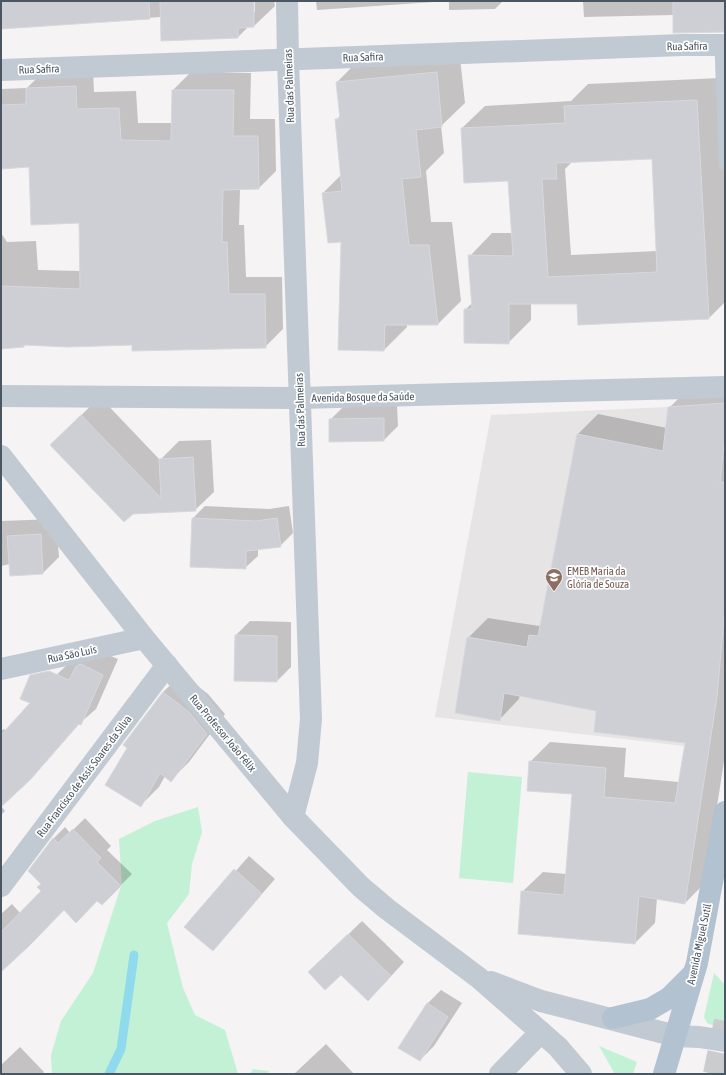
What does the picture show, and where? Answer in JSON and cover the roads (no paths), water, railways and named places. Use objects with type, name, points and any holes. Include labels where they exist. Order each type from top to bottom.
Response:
[{"type":"main road","name":"Avenida Miguel Sutil","points":[[664,1074],[694,973],[725,812]]},
{"type":"main road","points":[[613,1018],[650,1010],[668,998],[694,973]]},
{"type":"main road","points":[[676,1036],[699,1037],[725,1041]]},
{"type":"street","name":"Rua das Palmeiras","points":[[287,1],[299,398],[311,720],[307,763],[292,817]]},
{"type":"street","name":"Rua Safira","points":[[1,70],[723,45]]},
{"type":"street","name":"Avenida Bosque da Saúde","points":[[1,396],[299,398],[725,387]]},
{"type":"street","name":"Rua Professor João Félix","points":[[1,456],[144,638],[292,817],[360,887],[479,978]]},
{"type":"street","name":"Rua São Luís","points":[[1,669],[144,638]]},
{"type":"street","name":"Rua Francisco de Assis Soares da Silva","points":[[1,886],[167,665]]},
{"type":"street","points":[[479,978],[541,1001],[613,1018],[676,1036]]},
{"type":"street","points":[[479,978],[558,1047],[581,1074]]},
{"type":"street","points":[[500,1074],[541,1032]]},
{"type":"lane","points":[[723,45],[725,164]]},
{"type":"waterway","points":[[109,1074],[121,1049],[134,955]]},
{"type":"tunnel","points":[[714,1074],[725,1021]]},
{"type":"place","name":"EMEB Maria da Glória de Souza","points":[[554,592]]}]
